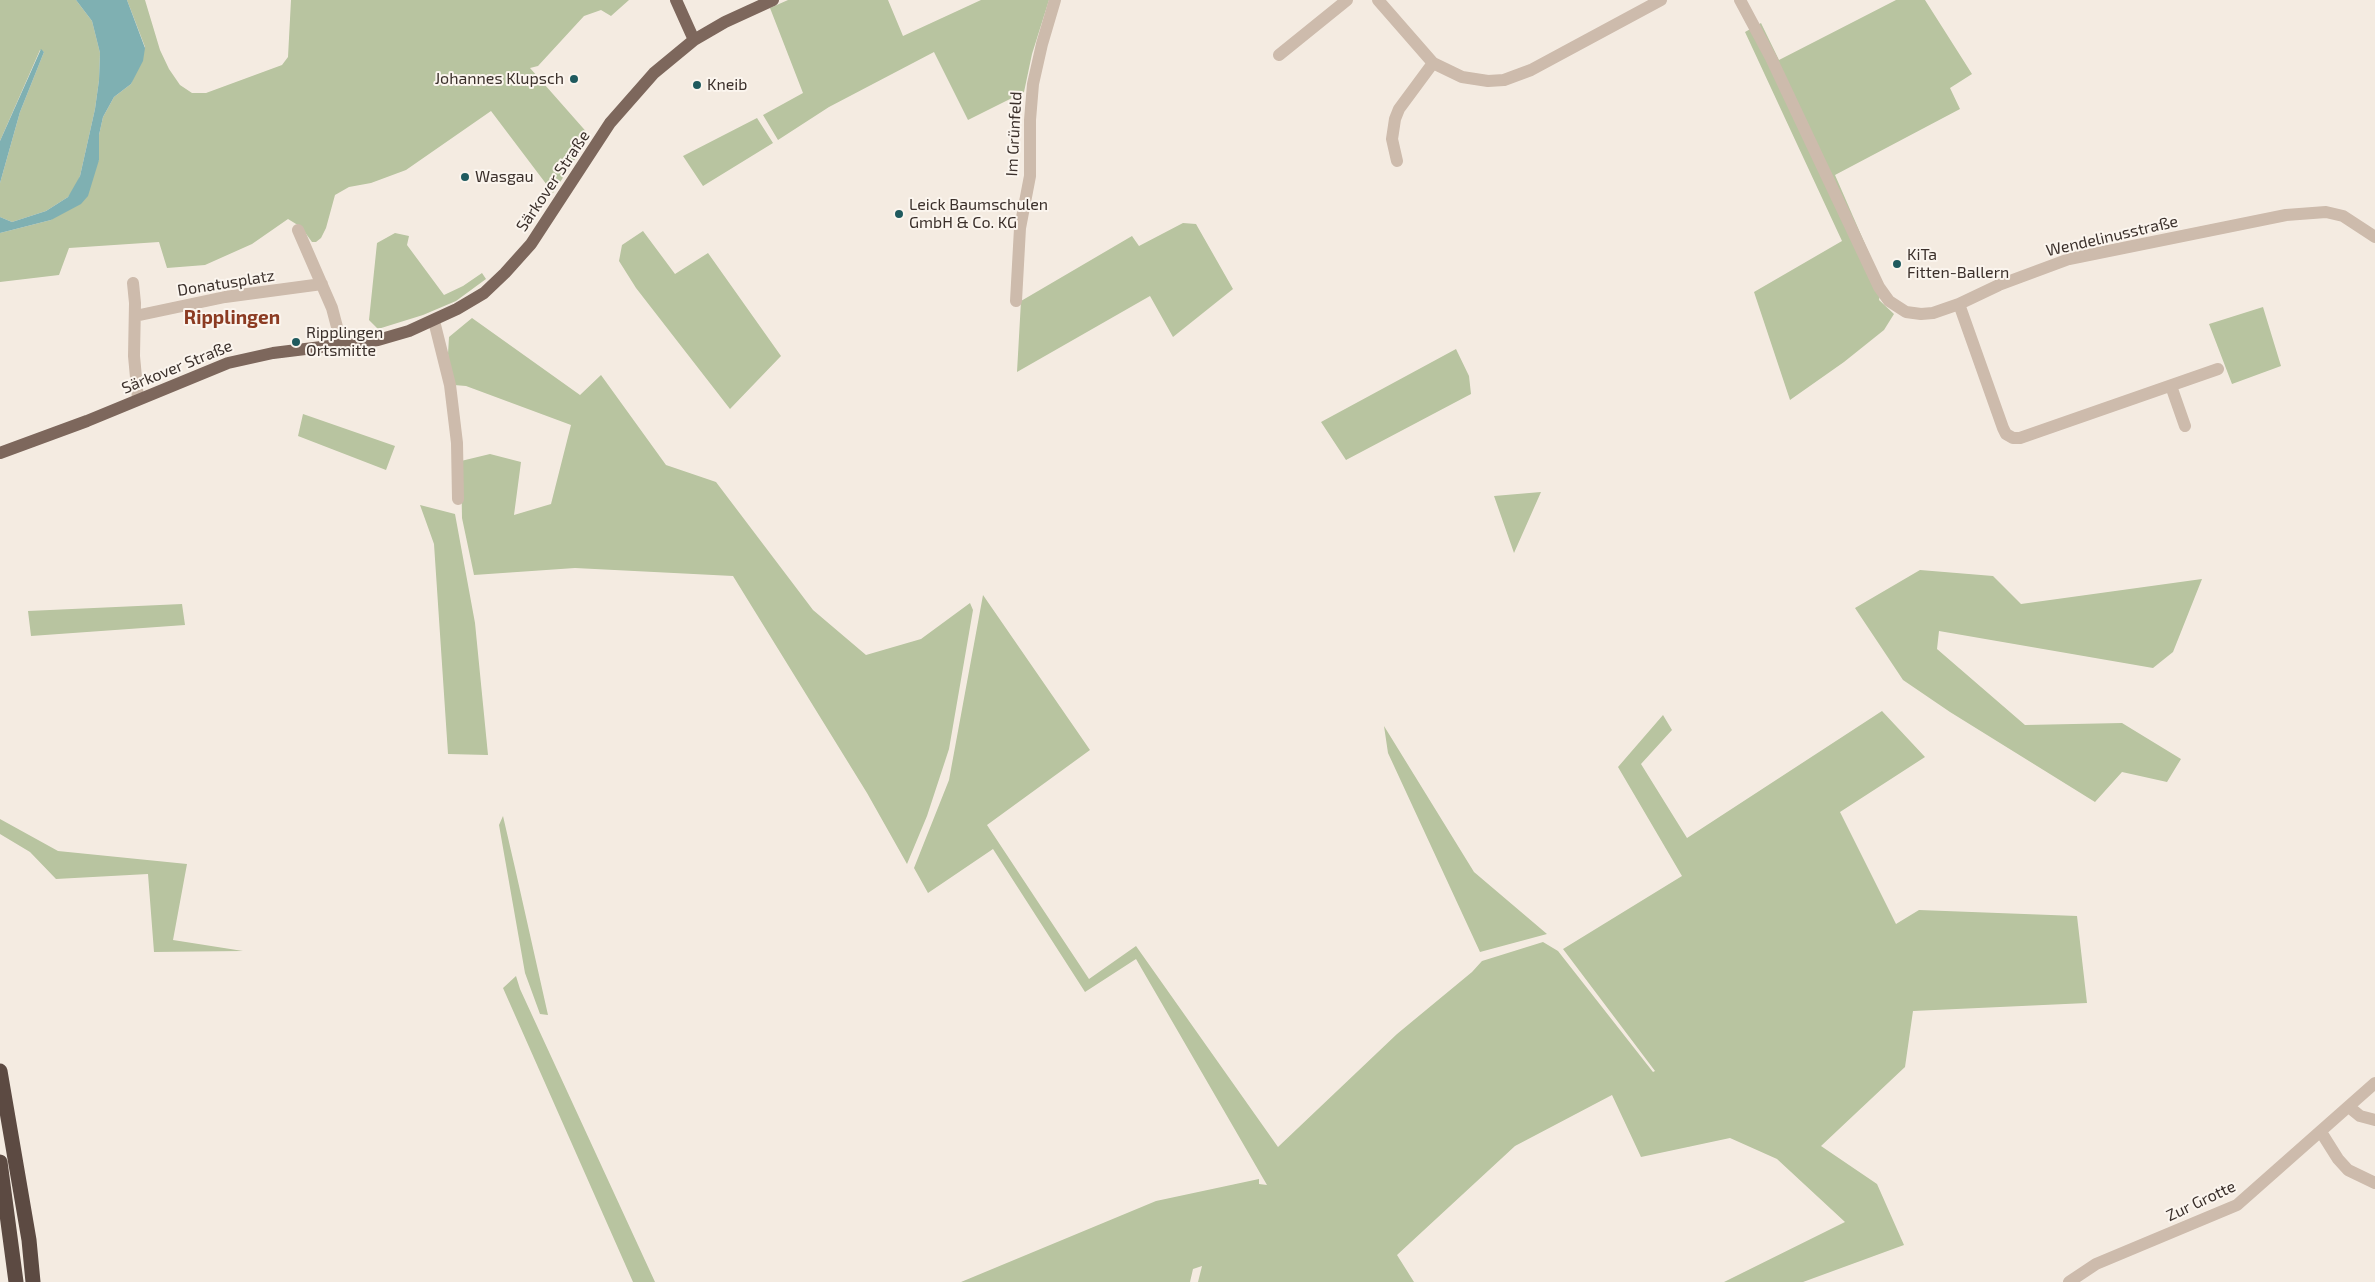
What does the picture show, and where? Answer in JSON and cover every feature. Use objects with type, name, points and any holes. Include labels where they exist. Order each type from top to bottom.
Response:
[{"type":"highway","points":[[0,1071],[29,1240],[32,1282]]},
{"type":"highway","points":[[0,1162],[16,1282]]},
{"type":"main road","points":[[676,0],[694,40]]},
{"type":"main road","name":"Särkover Straße","points":[[0,453],[56,434],[200,373],[249,356],[342,346],[378,340],[434,321],[484,292],[531,244],[610,123],[654,73],[694,40],[725,22],[773,0]]},
{"type":"street","name":"Im Grünfeld","points":[[1016,301],[1020,228],[1030,176],[1030,120],[1033,84],[1055,0]]},
{"type":"street","points":[[1279,55],[1347,0]]},
{"type":"street","points":[[1378,0],[1433,63],[1462,77],[1488,81],[1504,80],[1531,70],[1660,0]]},
{"type":"street","name":"Wendelinusstraße","points":[[1740,0],[1771,58],[1884,294],[1898,308],[1920,314],[1933,313],[2069,259],[2286,215],[2326,212],[2343,216],[2375,237]]},
{"type":"street","points":[[1397,161],[1392,139],[1395,119],[1399,109],[1433,63]]},
{"type":"street","points":[[298,230],[332,308],[342,346]]},
{"type":"street","points":[[133,283],[135,316],[134,356],[138,399]]},
{"type":"street","name":"Donatusplatz","points":[[135,316],[226,297],[322,284]]},
{"type":"street","points":[[1958,304],[2003,428],[2006,434],[2013,438],[2020,438],[2218,370]]},
{"type":"street","points":[[434,321],[450,385],[457,443],[458,499]]},
{"type":"street","points":[[2171,386],[2185,426]]},
{"type":"street","name":"Zur Grotte","points":[[2069,1282],[2096,1264],[2237,1205],[2375,1083]]},
{"type":"street","points":[[2349,1107],[2360,1116],[2375,1120]]},
{"type":"street","points":[[2321,1132],[2338,1160],[2348,1170],[2375,1183]]},
{"type":"green space","points":[[0,0],[76,0],[92,21],[100,53],[95,109],[80,176],[75,188],[68,197],[46,211],[12,222],[0,217],[0,183],[20,112],[44,52],[40,50],[0,141]]},
{"type":"green space","points":[[127,0],[145,0],[160,50],[169,69],[180,85],[192,93],[206,93],[282,65],[288,57],[291,0],[629,0],[611,16],[601,10],[584,16],[538,66],[530,68],[590,136],[553,193],[491,111],[406,170],[371,183],[349,187],[335,195],[326,228],[321,238],[316,242],[312,242],[301,227],[288,219],[252,244],[205,265],[167,268],[159,242],[69,248],[59,275],[0,282],[0,233],[51,220],[99,160],[99,135],[103,117],[114,97],[131,84],[145,47]]},
{"type":"green space","points":[[788,0],[888,0],[903,36],[981,0],[1049,0],[1032,54],[1024,92],[968,120],[934,52],[829,107],[778,140],[763,115],[803,93],[770,8]]},
{"type":"green space","points":[[1896,0],[1925,0],[1972,74],[1950,88],[1960,109],[1835,175],[1882,283],[1879,300],[1894,314],[1884,330],[1844,362],[1790,400],[1754,292],[1842,241],[1745,32],[1761,23],[1779,60]]},
{"type":"green space","points":[[757,118],[773,143],[703,186],[683,156]]},
{"type":"green space","points":[[1183,223],[1196,224],[1233,289],[1173,337],[1150,296],[1017,372],[1021,301],[1132,236],[1139,246]]},
{"type":"green space","points":[[643,231],[675,274],[708,253],[781,356],[730,409],[636,288],[619,261],[622,245]]},
{"type":"green space","points":[[395,233],[409,236],[407,245],[444,295],[463,286],[482,273],[486,279],[456,301],[423,315],[378,329],[369,320],[377,243]]},
{"type":"green space","points":[[2263,307],[2281,366],[2232,384],[2209,324]]},
{"type":"green space","points":[[472,318],[580,395],[601,375],[666,465],[716,482],[813,610],[866,655],[921,639],[970,603],[973,610],[949,749],[927,816],[907,864],[867,793],[733,576],[575,568],[474,575],[462,518],[461,461],[490,454],[521,462],[514,515],[551,504],[571,425],[466,386],[454,385],[448,354],[449,337]]},
{"type":"green space","points":[[1456,349],[1469,376],[1471,394],[1346,460],[1321,422]]},
{"type":"green space","points":[[303,414],[395,446],[386,470],[298,436]]},
{"type":"green space","points":[[1541,492],[1514,553],[1494,496]]},
{"type":"green space","points":[[420,505],[455,514],[475,623],[488,755],[448,754],[434,544]]},
{"type":"green space","points":[[1920,570],[1993,576],[2021,604],[2202,579],[2173,652],[2153,668],[1939,631],[1937,649],[2025,725],[2122,723],[2181,759],[2167,782],[2122,772],[2095,802],[1950,712],[1903,680],[1855,608]]},
{"type":"green space","points":[[983,595],[1090,750],[987,825],[1089,979],[1136,946],[1278,1147],[1397,1034],[1472,972],[1482,961],[1543,942],[1558,951],[1653,1072],[1655,1071],[1563,949],[1682,876],[1618,767],[1663,715],[1672,730],[1641,764],[1687,838],[1882,711],[1925,757],[1840,812],[1896,924],[1919,910],[2077,916],[2087,1003],[1913,1011],[1905,1067],[1821,1146],[1877,1184],[1904,1245],[1803,1282],[1724,1282],[1845,1222],[1777,1159],[1730,1138],[1641,1157],[1612,1095],[1515,1146],[1397,1255],[1414,1282],[1198,1282],[1202,1266],[1193,1269],[1190,1282],[961,1282],[1156,1201],[1259,1179],[1259,1184],[1267,1185],[1136,959],[1085,992],[993,849],[928,893],[914,868],[949,780]]},
{"type":"green space","points":[[182,604],[185,625],[31,636],[28,611]]},
{"type":"green space","points":[[1384,726],[1474,872],[1547,934],[1480,952],[1388,753]]},
{"type":"green space","points":[[503,816],[548,1015],[540,1014],[525,973],[499,825]]},
{"type":"green space","points":[[0,819],[58,851],[187,864],[173,940],[243,951],[154,952],[148,874],[56,879],[30,852],[0,834]]},
{"type":"green space","points":[[516,976],[520,989],[655,1282],[633,1282],[503,988]]},
{"type":"water","points":[[76,0],[127,0],[145,48],[143,61],[131,84],[114,97],[103,117],[99,135],[99,160],[88,196],[81,204],[51,220],[0,233],[0,217],[12,222],[46,211],[68,197],[80,176],[95,109],[100,53],[92,21]]},
{"type":"water","points":[[41,49],[44,52],[20,112],[0,183],[0,141]]},
{"type":"place","name":"Johannes Klupsch","points":[[574,79]]},
{"type":"place","name":"Kneib","points":[[697,85]]},
{"type":"place","name":"Wasgau","points":[[465,177]]},
{"type":"place","name":"Leick Baumschulen GmbH & Co. KG","points":[[899,214]]},
{"type":"place","name":"KiTa Fitten-Ballern","points":[[1897,264]]},
{"type":"place","name":"Ripplingen Ortsmitte","points":[[296,342]]},
{"type":"district","name":"Ripplingen","points":[[232,318]]}]
